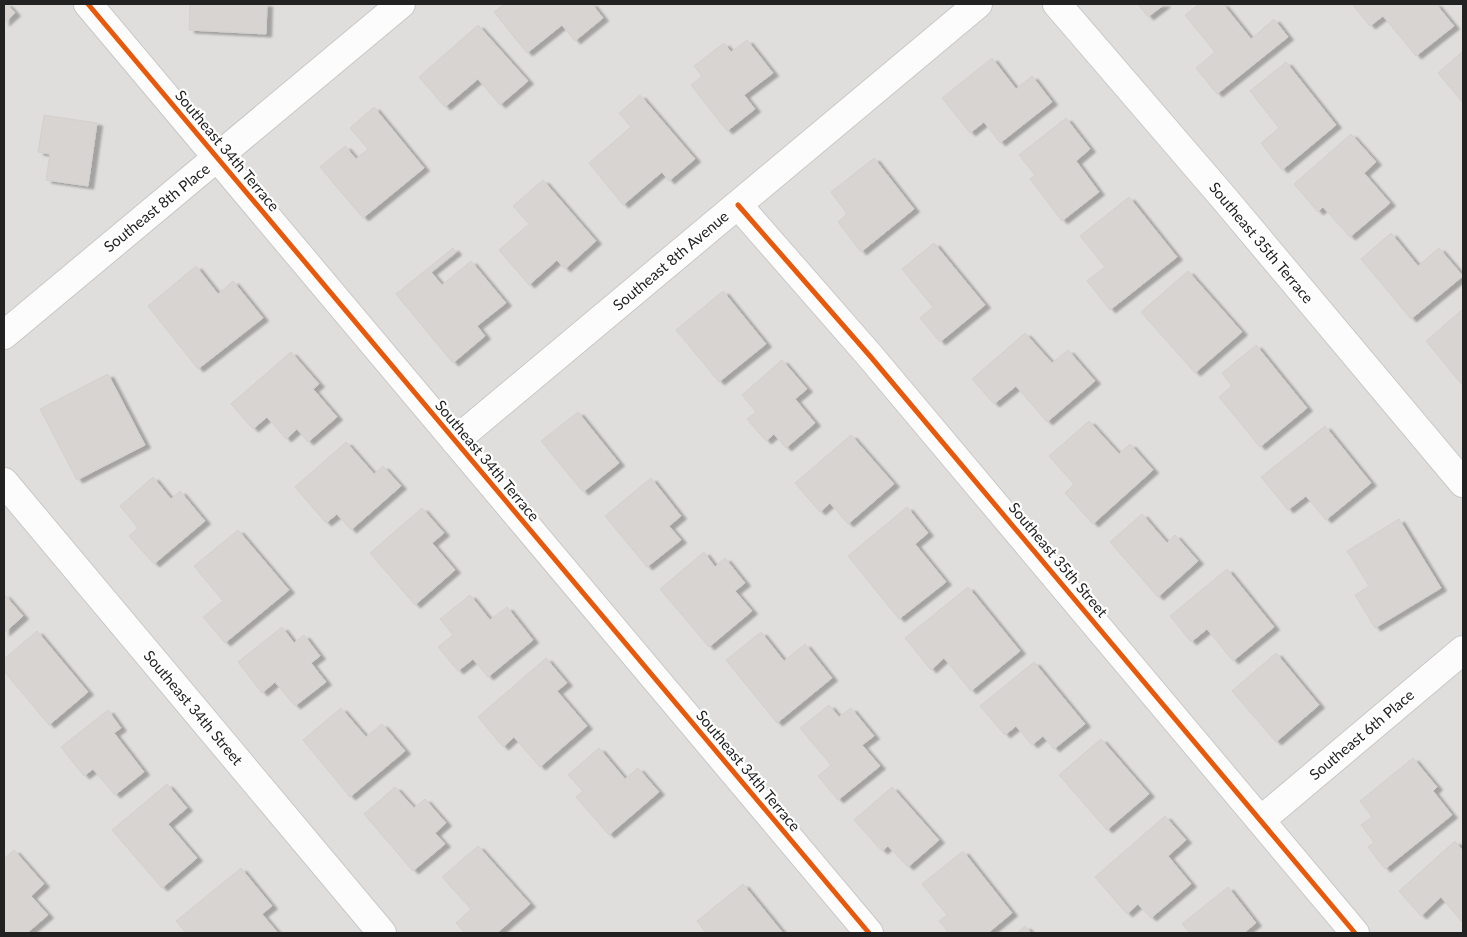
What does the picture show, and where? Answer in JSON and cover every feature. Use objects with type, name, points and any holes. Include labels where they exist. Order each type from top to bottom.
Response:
[{"type":"street","name":"Southeast 34th Terrace","points":[[88,4],[869,933]]},
{"type":"street","name":"Southeast 8th Place","points":[[4,335],[401,4]]},
{"type":"street","name":"Southeast 8th Avenue","points":[[455,441],[978,4]]},
{"type":"street","name":"Southeast 35th Terrace","points":[[1057,4],[1223,197],[1463,484]]},
{"type":"street","name":"Southeast 35th Street","points":[[738,205],[876,364],[1355,933]]},
{"type":"street","name":"Southeast 34th Street","points":[[4,482],[382,933]]},
{"type":"street","name":"Southeast 6th Place","points":[[1261,820],[1463,650]]},
{"type":"shaded area","points":[[4,4],[1463,4],[1463,933],[4,933]]},
{"type":"building","points":[[4,4],[7,4],[15,13],[4,23]]},
{"type":"building","points":[[190,4],[267,4],[266,34],[189,30]]},
{"type":"building","points":[[505,4],[592,4],[603,18],[575,41],[562,25],[527,53],[494,12]]},
{"type":"building","points":[[1138,4],[1165,4],[1148,17]]},
{"type":"building","points":[[1199,4],[1223,4],[1251,39],[1274,19],[1288,37],[1217,94],[1196,68],[1215,52],[1185,15]]},
{"type":"building","points":[[1352,4],[1436,4],[1454,26],[1416,56],[1383,16],[1370,26]]},
{"type":"building","points":[[478,25],[528,81],[500,105],[478,79],[445,107],[419,77]]},
{"type":"building","points":[[747,40],[773,73],[744,95],[755,109],[727,131],[691,85],[702,76],[694,66],[724,43],[731,52]]},
{"type":"building","points":[[1463,51],[1463,103],[1438,73]]},
{"type":"building","points":[[992,58],[1016,89],[1032,76],[1052,102],[1000,143],[984,122],[970,133],[942,98]]},
{"type":"building","points":[[1286,62],[1336,125],[1282,170],[1261,143],[1279,128],[1250,91]]},
{"type":"building","points":[[640,95],[695,159],[669,181],[662,172],[623,205],[589,163],[631,127],[619,113]]},
{"type":"building","points":[[374,107],[424,168],[363,218],[320,167],[345,146],[356,159],[368,149],[350,128]]},
{"type":"building","points":[[44,115],[97,123],[88,186],[46,180],[50,154],[38,152]]},
{"type":"building","points":[[1066,118],[1090,149],[1076,161],[1099,192],[1062,221],[1030,179],[1035,175],[1019,155]]},
{"type":"building","points":[[1351,134],[1376,162],[1364,173],[1390,203],[1350,237],[1323,207],[1318,212],[1294,184]]},
{"type":"building","points":[[874,158],[914,209],[861,252],[838,222],[847,214],[831,192]]},
{"type":"building","points":[[543,180],[596,241],[565,269],[557,260],[529,285],[499,250],[529,224],[513,206]]},
{"type":"building","points":[[1129,197],[1177,257],[1110,310],[1087,281],[1105,267],[1080,236]]},
{"type":"building","points":[[1391,233],[1418,266],[1439,248],[1463,276],[1411,319],[1361,259]]},
{"type":"building","points":[[934,243],[985,305],[940,342],[920,318],[933,307],[902,269]]},
{"type":"building","points":[[453,248],[456,252],[431,272],[442,285],[471,261],[506,303],[477,326],[485,336],[453,363],[396,294]]},
{"type":"building","points":[[196,266],[218,294],[233,281],[263,318],[198,369],[148,306]]},
{"type":"building","points":[[1188,271],[1242,332],[1195,373],[1141,312]]},
{"type":"building","points":[[723,291],[766,344],[719,382],[676,330]]},
{"type":"building","points":[[1463,309],[1463,386],[1426,341]]},
{"type":"building","points":[[1025,333],[1052,363],[1068,350],[1095,381],[1047,422],[1016,386],[994,404],[972,379]]},
{"type":"building","points":[[1256,345],[1307,408],[1260,447],[1219,397],[1232,386],[1222,373]]},
{"type":"building","points":[[291,352],[319,384],[313,389],[337,417],[308,442],[297,429],[286,439],[267,417],[253,429],[231,404]]},
{"type":"building","points":[[782,360],[807,389],[795,399],[815,423],[786,448],[774,434],[766,441],[747,419],[756,412],[742,395]]},
{"type":"building","points":[[108,374],[145,445],[77,480],[40,409]]},
{"type":"building","points":[[578,412],[619,463],[583,492],[541,441]]},
{"type":"building","points":[[1089,421],[1119,454],[1130,444],[1153,470],[1093,524],[1065,493],[1074,484],[1049,456]]},
{"type":"building","points":[[1325,426],[1371,483],[1326,520],[1306,496],[1288,510],[1261,477]]},
{"type":"building","points":[[851,435],[894,484],[848,524],[830,503],[820,512],[795,483]]},
{"type":"building","points":[[346,442],[374,474],[383,466],[401,486],[351,530],[337,514],[326,523],[295,487]]},
{"type":"building","points":[[153,477],[171,499],[180,491],[205,521],[154,564],[129,536],[138,528],[120,506]]},
{"type":"building","points":[[651,478],[681,516],[669,526],[681,540],[647,567],[605,516]]},
{"type":"building","points":[[907,507],[928,533],[915,544],[946,582],[899,619],[848,556]]},
{"type":"building","points":[[422,508],[444,533],[432,543],[455,570],[415,605],[370,553]]},
{"type":"building","points":[[1142,514],[1167,543],[1175,535],[1198,561],[1158,597],[1110,542]]},
{"type":"building","points":[[1399,519],[1441,588],[1375,628],[1355,595],[1369,586],[1347,551]]},
{"type":"building","points":[[238,530],[289,590],[225,643],[203,617],[223,601],[194,566]]},
{"type":"building","points":[[704,552],[715,567],[725,558],[745,583],[735,591],[752,611],[709,647],[660,589]]},
{"type":"building","points":[[1227,569],[1274,627],[1233,661],[1207,629],[1191,642],[1170,616]]},
{"type":"building","points":[[968,587],[1020,651],[971,691],[944,658],[931,670],[905,638]]},
{"type":"building","points":[[4,594],[23,616],[4,633]]},
{"type":"building","points":[[470,595],[490,620],[507,607],[533,640],[488,677],[473,659],[458,671],[438,647],[453,635],[440,619]]},
{"type":"building","points":[[282,627],[294,643],[304,635],[320,656],[311,663],[326,682],[295,706],[275,682],[262,693],[238,662]]},
{"type":"building","points":[[37,631],[88,692],[49,725],[4,671],[4,659]]},
{"type":"building","points":[[761,632],[784,661],[805,644],[832,678],[777,723],[726,660]]},
{"type":"building","points":[[1276,653],[1319,705],[1276,742],[1232,691]]},
{"type":"building","points":[[546,658],[567,683],[557,691],[587,726],[540,767],[514,737],[503,747],[478,717]]},
{"type":"building","points":[[1034,662],[1085,724],[1054,749],[1043,736],[1032,745],[1016,726],[1005,735],[980,706]]},
{"type":"building","points":[[829,705],[839,717],[851,708],[874,736],[862,745],[880,766],[838,800],[818,776],[831,765],[800,728]]},
{"type":"building","points":[[341,708],[366,737],[382,724],[405,751],[350,797],[303,740]]},
{"type":"building","points":[[108,710],[121,728],[114,733],[144,772],[115,795],[93,769],[84,776],[61,747]]},
{"type":"building","points":[[1101,739],[1149,794],[1107,830],[1059,775]]},
{"type":"building","points":[[599,748],[625,779],[638,768],[659,792],[609,835],[576,797],[583,791],[568,775]]},
{"type":"building","points":[[1413,758],[1437,787],[1433,791],[1452,815],[1385,869],[1368,847],[1374,842],[1361,825],[1372,817],[1360,801]]},
{"type":"building","points":[[167,784],[187,808],[168,824],[197,858],[162,888],[112,830]]},
{"type":"building","points":[[395,787],[414,808],[425,799],[446,823],[435,833],[445,844],[413,871],[364,814]]},
{"type":"building","points":[[892,787],[939,840],[908,867],[888,846],[882,851],[854,820]]},
{"type":"building","points":[[1165,816],[1186,840],[1168,856],[1191,884],[1151,918],[1138,904],[1127,914],[1095,877]]},
{"type":"building","points":[[1455,841],[1463,851],[1463,923],[1441,897],[1421,916],[1399,891]]},
{"type":"building","points":[[478,846],[530,904],[497,933],[465,933],[456,923],[471,909],[442,877]]},
{"type":"building","points":[[14,850],[44,884],[31,896],[48,915],[27,933],[4,933],[4,859]]},
{"type":"building","points":[[963,851],[1012,913],[988,933],[949,933],[939,921],[947,915],[922,884]]},
{"type":"building","points":[[241,868],[272,906],[262,914],[278,933],[186,933],[176,921]]},
{"type":"building","points":[[743,884],[783,933],[706,933],[697,921]]},
{"type":"building","points":[[1228,887],[1256,923],[1245,932],[1247,933],[1190,933],[1182,924]]},
{"type":"building","points":[[1025,926],[1031,933],[1017,933]]},
{"type":"cycle path","points":[[88,4],[869,933]]},
{"type":"cycle path","points":[[738,205],[870,356],[1355,933]]}]
